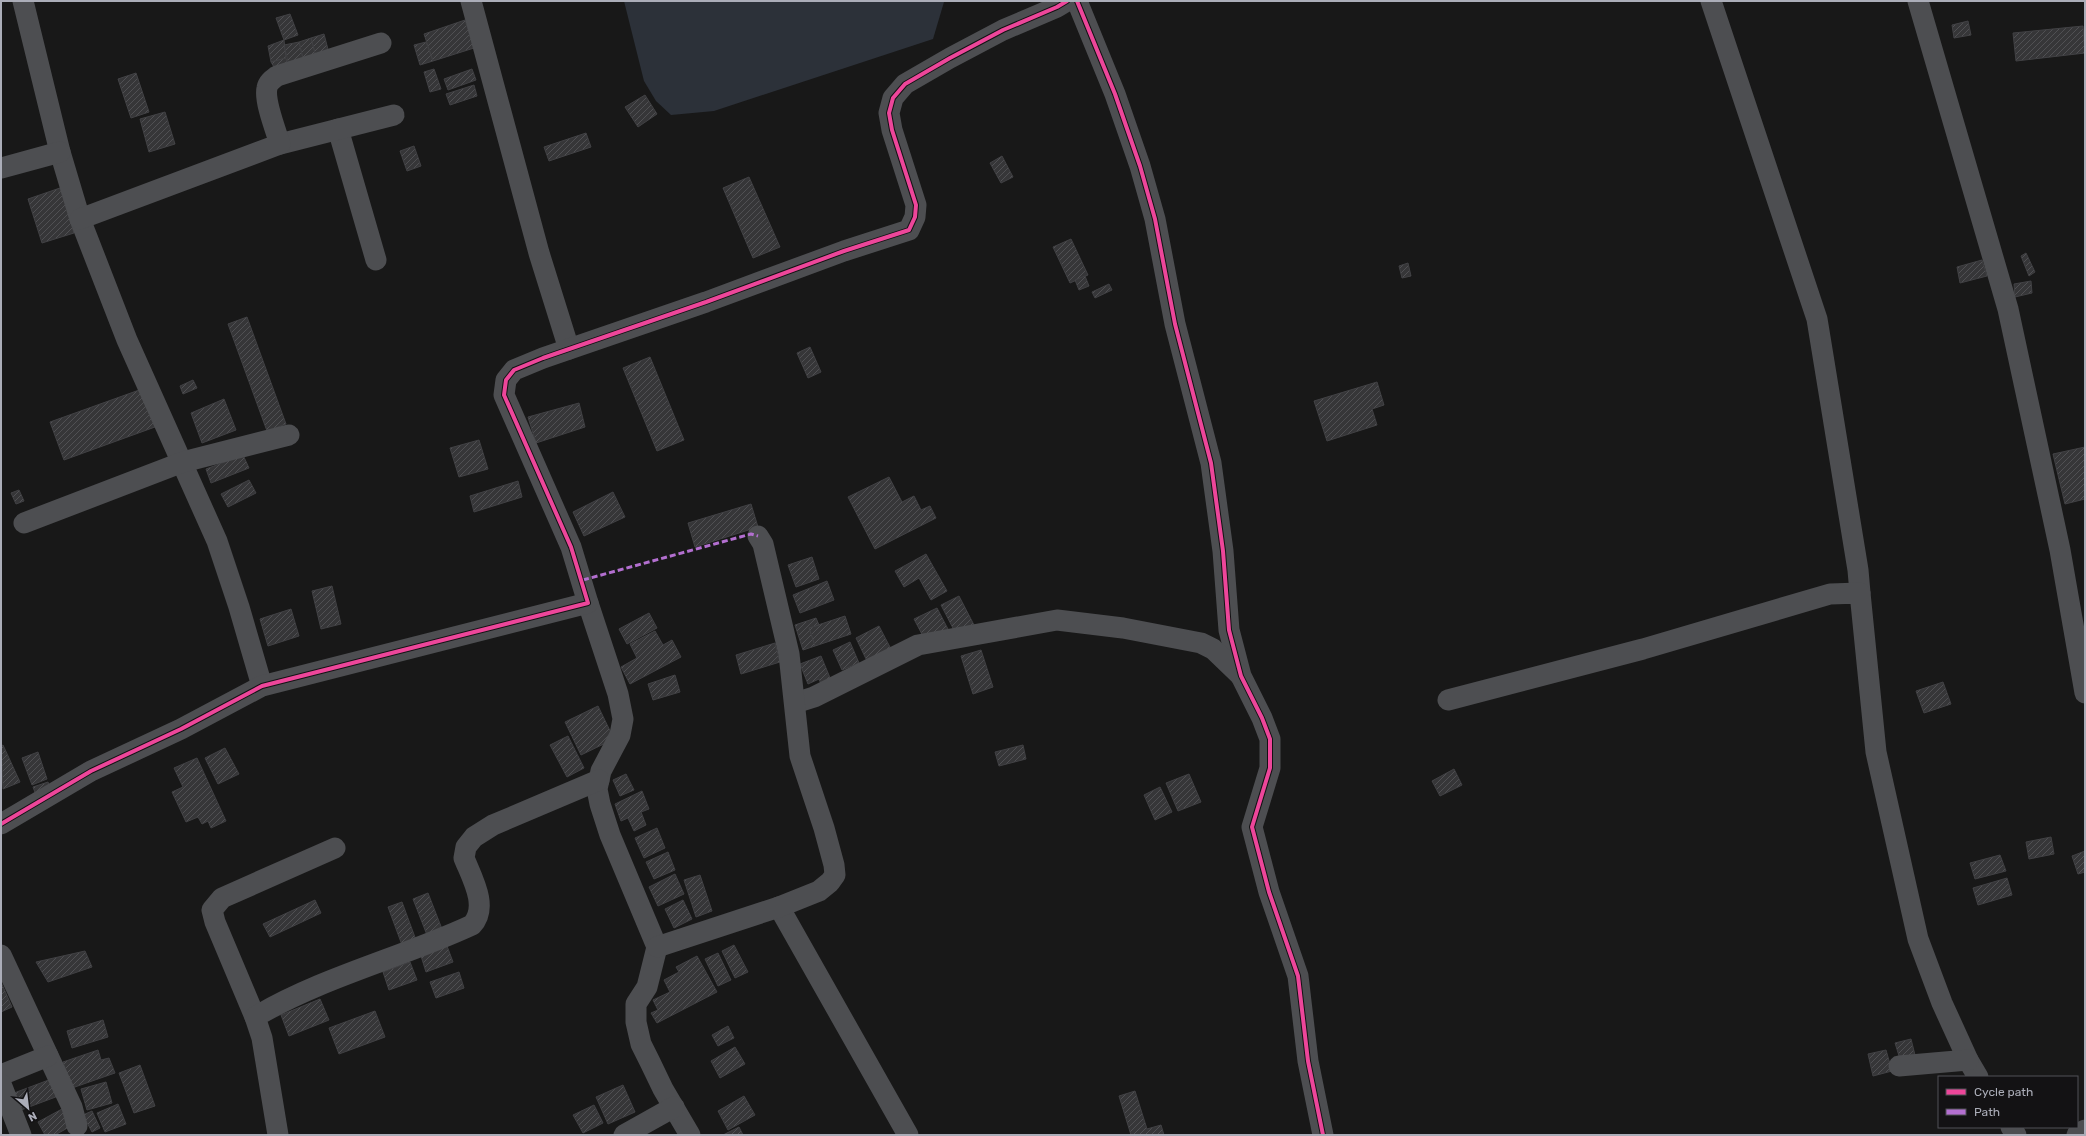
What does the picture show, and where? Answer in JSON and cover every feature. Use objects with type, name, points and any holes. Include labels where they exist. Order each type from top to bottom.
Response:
[{"type":"street","points":[[23,1],[60,152],[80,219],[127,340],[183,462],[217,541],[244,622],[262,686]]},
{"type":"street","points":[[471,1],[539,253],[569,349]]},
{"type":"street","points":[[690,1135],[641,1044],[636,1022],[636,1004],[647,987],[657,947],[610,835],[600,804],[597,788],[601,771],[620,735],[623,718],[618,694],[571,547],[504,395],[506,380],[514,370],[569,349],[908,230],[915,217],[916,205],[892,130],[889,113],[893,98],[905,84],[950,58],[1003,30],[1057,7],[1067,1]]},
{"type":"street","points":[[1077,1],[1115,94],[1140,166],[1155,219],[1175,324],[1211,463],[1223,551],[1229,630],[1241,676],[1262,718],[1270,739],[1270,768],[1252,827],[1272,900],[1298,976],[1308,1061],[1323,1135]]},
{"type":"street","points":[[1711,1],[1817,319],[1858,570],[1876,752],[1918,939],[1942,1003],[1973,1068],[1899,1066]]},
{"type":"street","points":[[1918,1],[2008,308],[2058,543],[2085,693]]},
{"type":"street","points":[[280,144],[267,98],[267,88],[270,82],[277,76],[381,43]]},
{"type":"street","points":[[80,219],[280,144],[394,115]]},
{"type":"street","points":[[338,129],[376,260]]},
{"type":"street","points":[[1,168],[60,152]]},
{"type":"street","points":[[24,523],[183,462],[289,435]]},
{"type":"street","points":[[657,947],[779,907],[819,891],[830,882],[835,875],[834,865],[824,828],[800,756],[797,738],[796,703],[789,654],[763,544],[758,536]]},
{"type":"street","points":[[1448,700],[1643,649],[1830,594],[1860,593]]},
{"type":"street","points":[[1,824],[80,778],[181,729],[262,686],[588,603]]},
{"type":"street","points":[[796,703],[814,697],[918,645],[1057,620],[1123,628],[1201,643],[1213,649],[1241,676]]},
{"type":"street","points":[[255,1017],[283,1001],[387,958],[422,947],[472,925],[476,920],[480,906],[464,858],[464,852],[474,837],[492,825],[599,780]]},
{"type":"street","points":[[277,1135],[262,1038],[255,1017],[215,922],[212,910],[222,898],[335,848]]},
{"type":"street","points":[[779,907],[908,1135]]},
{"type":"street","points":[[1,954],[72,1107],[77,1126]]},
{"type":"street","points":[[1,1075],[48,1056]]},
{"type":"street","points":[[1,1084],[21,1135]]},
{"type":"street","points":[[624,1135],[674,1107]]},
{"type":"street","points":[[2077,1135],[2085,1130]]},
{"type":"shaded area","points":[[624,1],[944,2],[933,39],[714,111],[671,115],[656,101],[644,81]]},
{"type":"building","points":[[290,14],[298,35],[284,40],[276,18]]},
{"type":"building","points":[[465,20],[474,48],[433,61],[424,34]]},
{"type":"building","points":[[1968,21],[1971,35],[1954,38],[1952,25]]},
{"type":"building","points":[[2083,26],[2085,53],[2016,61],[2013,33]]},
{"type":"building","points":[[324,34],[330,57],[317,61],[311,38]]},
{"type":"building","points":[[311,38],[316,57],[303,59],[299,42]]},
{"type":"building","points":[[284,40],[286,58],[271,62],[268,46]]},
{"type":"building","points":[[299,42],[303,59],[288,62],[284,45]]},
{"type":"building","points":[[426,42],[433,61],[420,65],[414,45]]},
{"type":"building","points":[[286,58],[289,70],[277,72],[271,62]]},
{"type":"building","points":[[434,69],[441,89],[430,92],[424,72]]},
{"type":"building","points":[[472,69],[476,80],[448,90],[444,79]]},
{"type":"building","points":[[136,73],[149,112],[131,118],[118,79]]},
{"type":"building","points":[[474,85],[477,96],[450,105],[446,94]]},
{"type":"building","points":[[645,95],[657,114],[638,127],[625,107]]},
{"type":"building","points":[[165,112],[175,144],[149,152],[140,119]]},
{"type":"building","points":[[586,133],[591,147],[549,161],[544,147]]},
{"type":"building","points":[[414,146],[421,166],[407,171],[400,151]]},
{"type":"building","points":[[1002,156],[1013,177],[1001,183],[990,163]]},
{"type":"building","points":[[749,177],[780,247],[753,258],[723,188]]},
{"type":"building","points":[[60,188],[74,233],[42,243],[28,199]]},
{"type":"building","points":[[1071,239],[1088,275],[1070,283],[1053,247]]},
{"type":"building","points":[[2026,253],[2035,272],[2029,276],[2021,256]]},
{"type":"building","points":[[1982,260],[1987,276],[1960,283],[1957,267]]},
{"type":"building","points":[[1408,263],[1411,276],[1402,278],[1399,266]]},
{"type":"building","points":[[1085,276],[1089,286],[1079,290],[1075,280]]},
{"type":"building","points":[[2031,281],[2032,293],[2015,297],[2014,284]]},
{"type":"building","points":[[1109,284],[1112,290],[1095,298],[1092,292]]},
{"type":"building","points":[[247,317],[286,424],[267,431],[228,324]]},
{"type":"building","points":[[810,347],[821,372],[808,378],[797,353]]},
{"type":"building","points":[[650,357],[684,440],[657,451],[623,368]]},
{"type":"building","points":[[193,380],[197,388],[183,394],[180,386]]},
{"type":"building","points":[[1377,382],[1384,405],[1372,409],[1377,425],[1327,441],[1314,401]]},
{"type":"building","points":[[142,389],[155,427],[64,460],[50,422]]},
{"type":"building","points":[[224,399],[236,430],[202,443],[191,413]]},
{"type":"building","points":[[579,403],[585,427],[536,443],[528,417]]},
{"type":"building","points":[[479,440],[488,469],[459,477],[450,448]]},
{"type":"building","points":[[2085,447],[2085,499],[2065,504],[2053,454]]},
{"type":"building","points":[[243,455],[249,468],[211,483],[206,469]]},
{"type":"building","points":[[889,477],[902,502],[914,496],[921,510],[930,506],[936,518],[875,549],[848,497]]},
{"type":"building","points":[[249,480],[256,493],[228,507],[221,494]]},
{"type":"building","points":[[518,481],[522,497],[474,512],[470,496]]},
{"type":"building","points":[[19,490],[24,501],[16,504],[11,493]]},
{"type":"building","points":[[613,492],[625,517],[584,536],[573,512]]},
{"type":"building","points":[[751,504],[758,527],[695,547],[688,523]]},
{"type":"building","points":[[926,554],[947,591],[931,600],[919,578],[904,587],[895,571]]},
{"type":"building","points":[[812,557],[819,579],[796,587],[788,565]]},
{"type":"building","points":[[827,581],[834,600],[800,613],[793,595]]},
{"type":"building","points":[[332,586],[341,624],[321,629],[312,591]]},
{"type":"building","points":[[959,596],[974,625],[956,634],[941,605]]},
{"type":"building","points":[[937,608],[949,631],[926,642],[914,619]]},
{"type":"building","points":[[291,609],[299,636],[268,646],[260,619]]},
{"type":"building","points":[[649,613],[657,628],[627,644],[619,629]]},
{"type":"building","points":[[845,616],[851,634],[815,646],[809,628]]},
{"type":"building","points":[[816,618],[819,625],[809,628],[815,646],[803,650],[795,625]]},
{"type":"building","points":[[879,626],[891,649],[867,661],[856,638]]},
{"type":"building","points":[[655,631],[663,645],[672,640],[681,657],[630,684],[621,667],[637,658],[630,644]]},
{"type":"building","points":[[850,642],[859,663],[842,670],[833,650]]},
{"type":"building","points":[[775,643],[780,662],[741,674],[736,655]]},
{"type":"building","points":[[981,650],[993,687],[973,694],[961,656]]},
{"type":"building","points":[[821,656],[833,685],[823,689],[819,679],[808,684],[800,664]]},
{"type":"building","points":[[675,675],[680,692],[653,700],[648,684]]},
{"type":"building","points":[[1943,682],[1951,704],[1924,713],[1916,691]]},
{"type":"building","points":[[598,706],[614,739],[581,755],[565,722]]},
{"type":"building","points":[[568,736],[584,768],[567,777],[550,745]]},
{"type":"building","points":[[3,745],[20,782],[3,789],[1,746]]},
{"type":"building","points":[[1023,745],[1026,759],[999,766],[995,752]]},
{"type":"building","points":[[225,748],[239,774],[218,784],[205,758]]},
{"type":"building","points":[[38,752],[47,779],[32,785],[22,758]]},
{"type":"building","points":[[197,758],[226,821],[211,828],[208,821],[202,824],[198,817],[186,822],[172,792],[183,787],[174,768]]},
{"type":"building","points":[[1454,769],[1462,785],[1440,796],[1432,781]]},
{"type":"building","points":[[626,774],[634,790],[620,796],[613,780]]},
{"type":"building","points":[[1189,774],[1201,802],[1178,811],[1166,783]]},
{"type":"building","points":[[48,782],[51,790],[36,795],[33,787]]},
{"type":"building","points":[[1160,787],[1172,812],[1155,820],[1144,795]]},
{"type":"building","points":[[642,791],[649,809],[641,812],[646,825],[634,831],[628,818],[621,821],[615,804]]},
{"type":"building","points":[[657,828],[665,848],[644,858],[635,838]]},
{"type":"building","points":[[2051,837],[2054,854],[2029,859],[2026,842]]},
{"type":"building","points":[[2085,851],[2085,872],[2078,874],[2072,856]]},
{"type":"building","points":[[668,852],[675,870],[654,879],[646,862]]},
{"type":"building","points":[[2000,855],[2006,871],[1975,879],[1970,863]]},
{"type":"building","points":[[675,874],[684,894],[658,906],[649,887]]},
{"type":"building","points":[[700,875],[712,911],[696,917],[684,880]]},
{"type":"building","points":[[2007,878],[2012,895],[1978,905],[1973,888]]},
{"type":"building","points":[[428,893],[442,929],[427,935],[413,899]]},
{"type":"building","points":[[315,900],[321,913],[270,937],[263,924]]},
{"type":"building","points":[[683,900],[692,919],[674,928],[665,909]]},
{"type":"building","points":[[402,902],[416,940],[402,945],[388,907]]},
{"type":"building","points":[[734,945],[748,972],[735,978],[722,951]]},
{"type":"building","points":[[447,946],[453,962],[426,972],[421,956]]},
{"type":"building","points":[[85,951],[92,967],[48,982],[36,962]]},
{"type":"building","points":[[718,953],[731,980],[718,986],[705,959]]},
{"type":"building","points":[[697,956],[717,992],[657,1023],[651,1013],[658,1010],[653,1000],[670,992],[664,980],[679,972],[676,967]]},
{"type":"building","points":[[410,962],[417,980],[389,990],[383,972]]},
{"type":"building","points":[[459,972],[464,988],[436,998],[430,982]]},
{"type":"building","points":[[1,982],[12,1007],[1,1012]]},
{"type":"building","points":[[320,999],[329,1020],[289,1036],[281,1015]]},
{"type":"building","points":[[375,1011],[385,1037],[339,1054],[329,1028]]},
{"type":"building","points":[[103,1020],[108,1037],[72,1048],[67,1031]]},
{"type":"building","points":[[728,1026],[734,1038],[718,1046],[712,1035]]},
{"type":"building","points":[[1911,1039],[1915,1055],[1900,1059],[1895,1043]]},
{"type":"building","points":[[735,1047],[745,1064],[720,1078],[711,1061]]},
{"type":"building","points":[[98,1050],[101,1060],[109,1058],[115,1073],[72,1088],[63,1062]]},
{"type":"building","points":[[1886,1050],[1892,1071],[1873,1076],[1868,1054]]},
{"type":"building","points":[[140,1065],[155,1106],[134,1113],[119,1073]]},
{"type":"building","points":[[54,1078],[61,1095],[21,1110],[14,1093]]},
{"type":"building","points":[[106,1082],[112,1103],[87,1110],[81,1089]]},
{"type":"building","points":[[623,1085],[635,1112],[608,1124],[596,1097]]},
{"type":"building","points":[[1135,1091],[1147,1129],[1161,1125],[1164,1135],[1131,1135],[1119,1096]]},
{"type":"building","points":[[744,1096],[755,1115],[728,1130],[718,1111]]},
{"type":"building","points":[[118,1104],[126,1124],[105,1132],[97,1113]]},
{"type":"building","points":[[594,1105],[603,1123],[583,1133],[573,1115]]},
{"type":"building","points":[[62,1109],[71,1126],[55,1135],[45,1135],[38,1122]]},
{"type":"building","points":[[92,1111],[100,1128],[92,1132],[83,1115]]},
{"type":"building","points":[[739,1127],[743,1135],[723,1135]]},
{"type":"marked path","points":[[583,580],[751,534],[758,536]]},
{"type":"cycle path","points":[[1,824],[91,771],[181,729],[262,686],[588,603],[571,547],[504,395],[506,380],[514,370],[543,358],[706,302],[844,251],[909,230],[915,217],[916,205],[892,130],[889,113],[893,98],[905,84],[950,58],[1003,30],[1057,7],[1067,1]]},
{"type":"cycle path","points":[[1077,1],[1115,94],[1140,166],[1155,219],[1175,324],[1211,463],[1223,551],[1229,630],[1241,676],[1262,718],[1270,739],[1270,768],[1252,827],[1269,892],[1298,976],[1308,1061],[1323,1135]]}]
